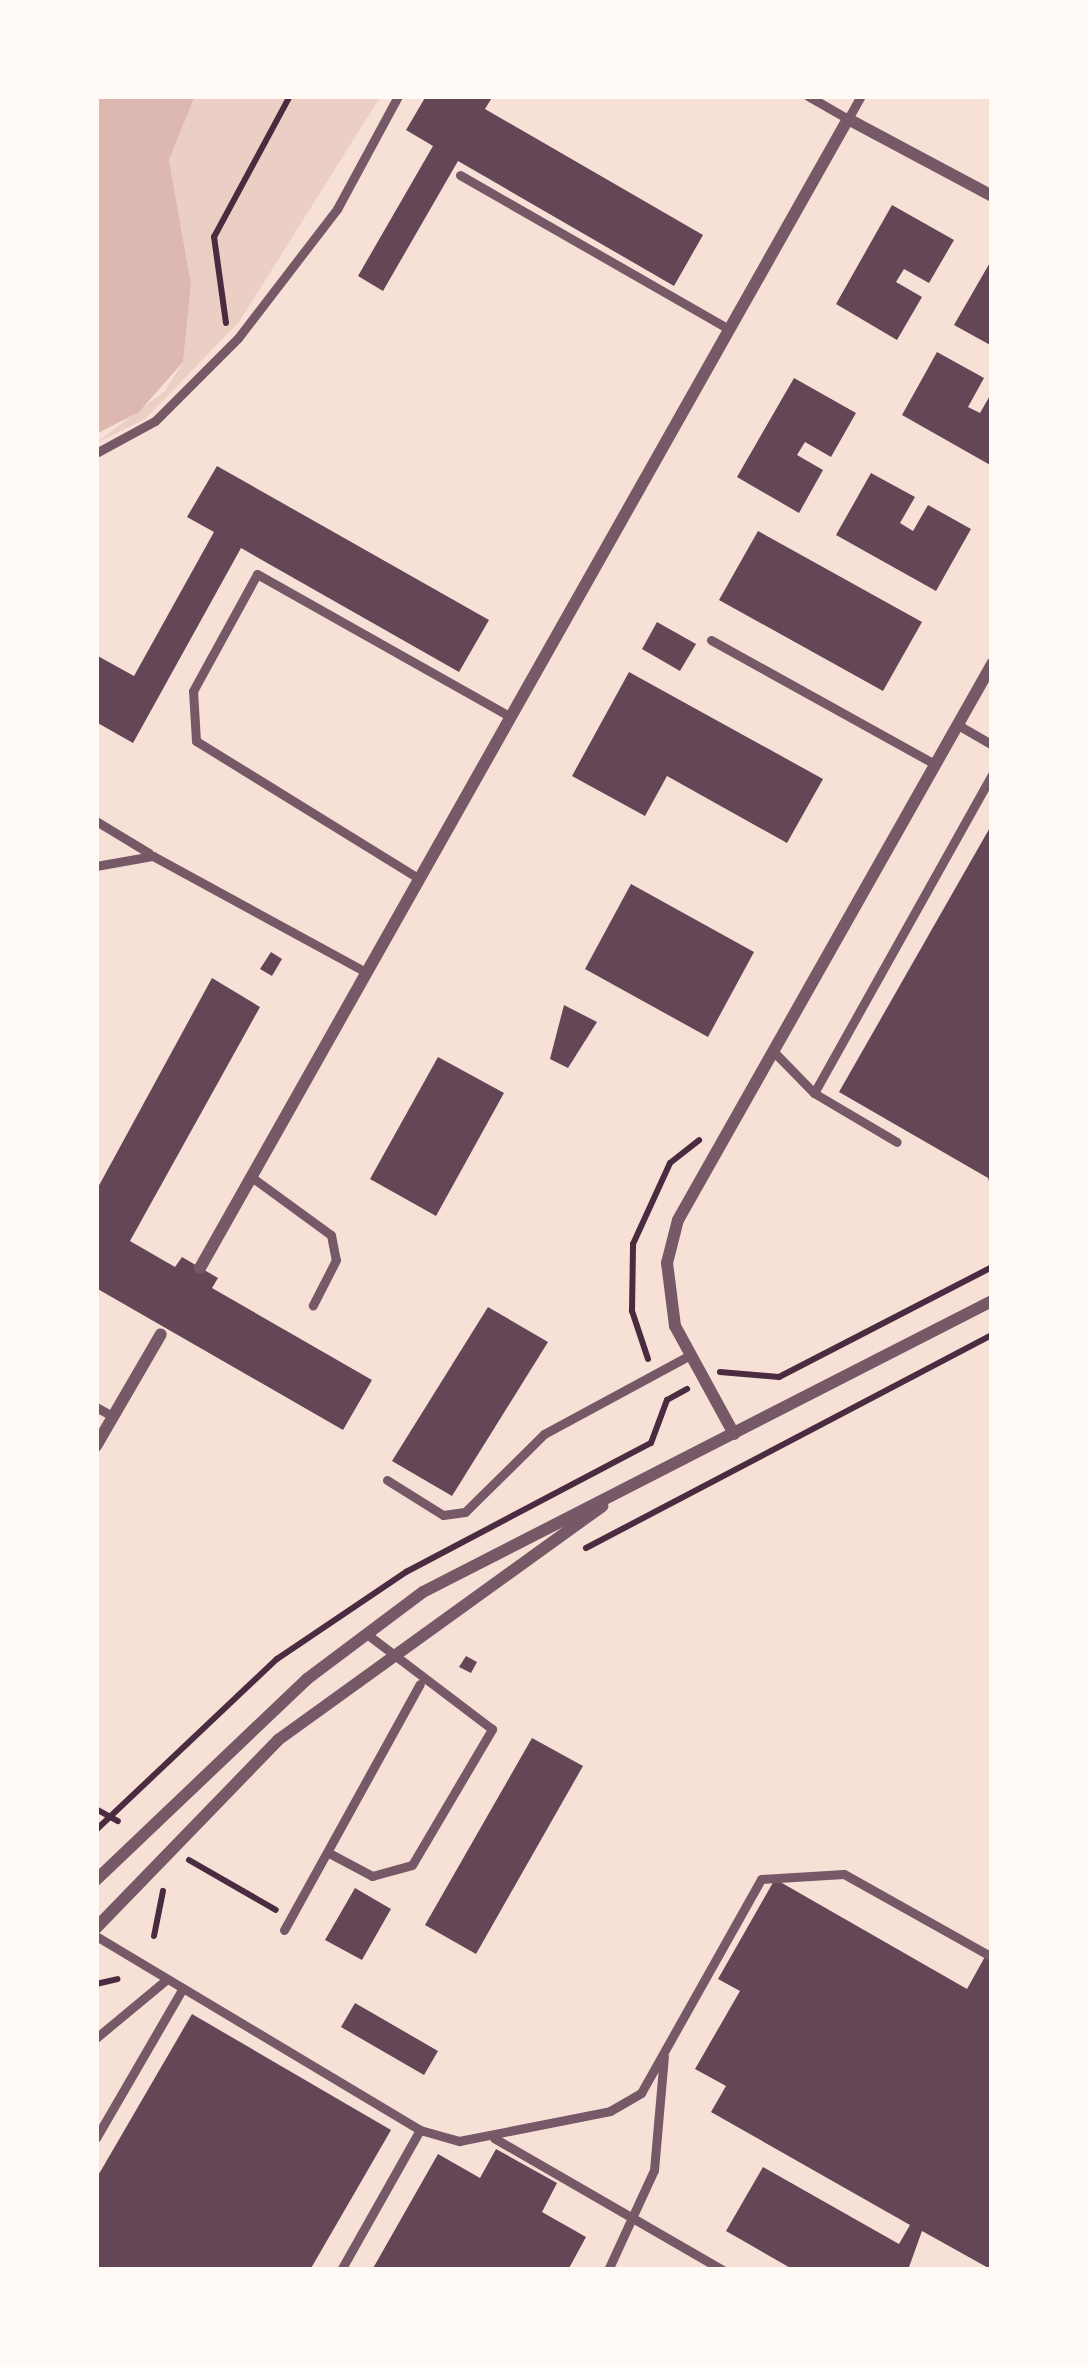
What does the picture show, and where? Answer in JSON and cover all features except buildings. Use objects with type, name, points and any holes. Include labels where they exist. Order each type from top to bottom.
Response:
[{"type":"street","points":[[200,1268],[848,119],[992,196]]},
{"type":"street","points":[[734,1434],[688,1356],[667,1292],[678,1220],[992,664]]},
{"type":"street","points":[[96,1880],[367,1634],[423,1592],[992,1301]]},
{"type":"street","points":[[96,1446],[160,1334]]},
{"type":"street","points":[[96,1932],[214,1798],[385,1655],[628,1488]]},
{"type":"lane","points":[[96,453],[155,421],[238,338],[337,209],[398,96]]},
{"type":"lane","points":[[808,96],[848,119],[861,96]]},
{"type":"lane","points":[[460,175],[729,329]]},
{"type":"lane","points":[[418,878],[196,741],[193,691],[256,574],[508,716]]},
{"type":"lane","points":[[711,640],[935,764]]},
{"type":"lane","points":[[958,724],[992,745]]},
{"type":"lane","points":[[814,1094],[992,775]]},
{"type":"lane","points":[[96,821],[364,971]]},
{"type":"lane","points":[[96,866],[153,856]]},
{"type":"lane","points":[[773,1051],[814,1094],[897,1142]]},
{"type":"lane","points":[[250,1177],[331,1234],[336,1260],[314,1305]]},
{"type":"lane","points":[[387,1480],[442,1515],[465,1512],[544,1434],[688,1356]]},
{"type":"lane","points":[[96,1407],[112,1416]]},
{"type":"lane","points":[[329,1853],[372,1876],[412,1865],[492,1729],[420,1684],[367,1634]]},
{"type":"lane","points":[[284,1930],[420,1684]]},
{"type":"lane","points":[[96,1932],[420,2131],[494,2138],[610,2111],[640,2093],[761,1879],[844,1874],[992,1957]]},
{"type":"lane","points":[[96,2038],[167,1979]]},
{"type":"lane","points":[[98,2131],[183,1988]]},
{"type":"lane","points":[[608,2270],[636,2220],[654,2170],[664,2051]]},
{"type":"lane","points":[[341,2270],[420,2131]]},
{"type":"lane","points":[[494,2138],[723,2270]]},
{"type":"path","points":[[238,338],[224,321],[214,237],[290,96]]},
{"type":"path","points":[[580,1552],[992,1335]]},
{"type":"path","points":[[96,1808],[118,1821]]},
{"type":"path","points":[[154,1936],[159,1899],[188,1859],[205,1846]]},
{"type":"path","points":[[188,1859],[296,1910]]},
{"type":"path","points":[[96,1984],[117,1979]]},
{"type":"shaded area","points":[[96,96],[195,96],[169,160],[191,284],[183,362],[139,412],[96,434]]},
{"type":"shaded area","points":[[195,96],[381,96],[239,322],[145,419],[96,443],[165,391],[183,362],[191,284],[169,160]]}]
